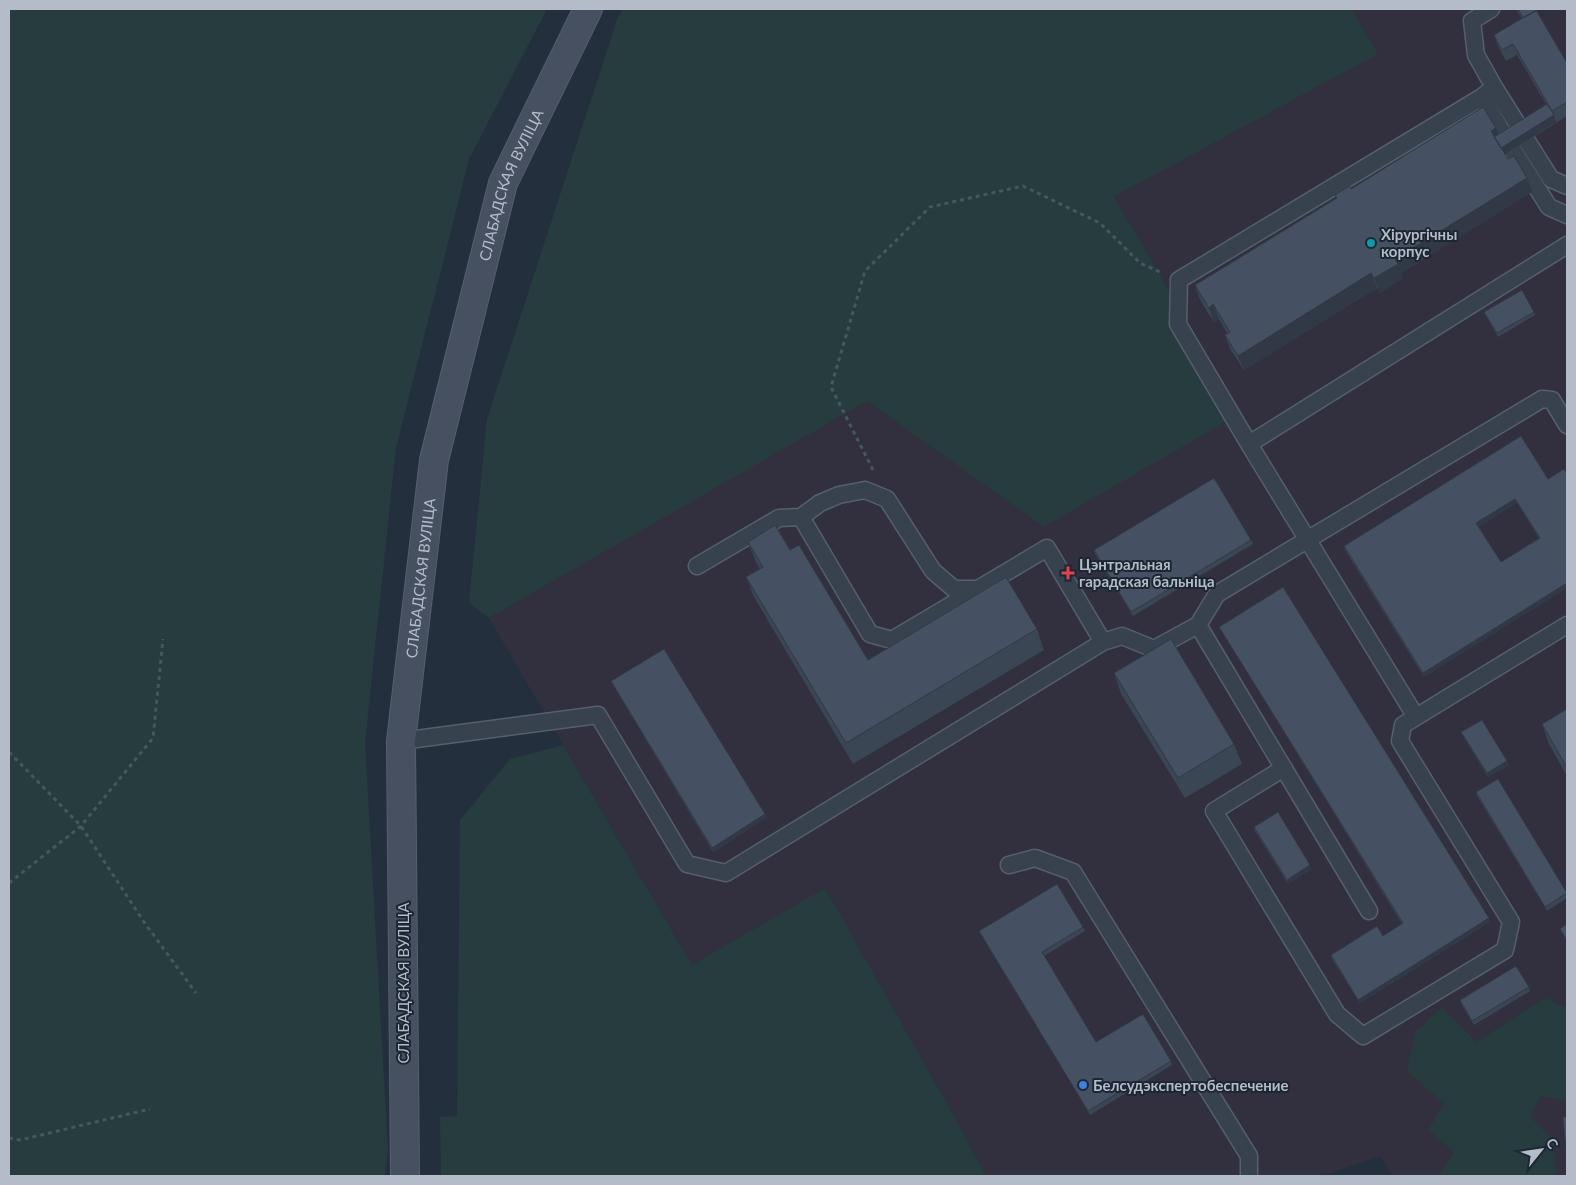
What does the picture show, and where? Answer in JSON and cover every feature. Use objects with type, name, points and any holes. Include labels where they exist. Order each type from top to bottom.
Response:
[{"type":"street","name":"СЛАБАДСКАЯ ВУЛІЦА","points":[[405,1176],[401,741],[434,460],[503,182],[588,9]]},
{"type":"lane","points":[[1491,9],[1472,21],[1476,55],[1488,92],[1510,144],[1549,207],[1567,215]]},
{"type":"lane","points":[[1488,92],[1524,135],[1552,180],[1567,186]]},
{"type":"lane","points":[[1416,717],[1307,540],[1178,324],[1179,280],[1488,92]]},
{"type":"lane","points":[[1249,444],[1567,245]]},
{"type":"lane","points":[[401,741],[598,715],[687,864],[726,873],[1103,642],[1122,636],[1154,649],[1198,625],[1217,594],[1542,398],[1552,400],[1567,426]]},
{"type":"lane","points":[[697,566],[779,518],[801,517],[820,503],[839,495],[865,490],[888,499],[933,571],[954,589],[978,589]]},
{"type":"lane","points":[[801,517],[870,634],[892,640],[1047,548],[1103,642]]},
{"type":"lane","points":[[1198,625],[1369,911]]},
{"type":"lane","points":[[1284,768],[1214,812],[1337,1014],[1363,1036],[1505,950],[1511,922],[1400,741],[1403,725],[1567,625]]},
{"type":"lane","points":[[1009,864],[1035,858],[1073,872],[1249,1156],[1249,1176]]},
{"type":"path","points":[[888,499],[831,387],[865,271],[930,207],[1023,186],[1100,223],[1140,263],[1179,280]]},
{"type":"path","points":[[9,883],[81,826],[152,738],[163,639]]},
{"type":"path","points":[[9,752],[81,826],[144,922],[196,993]]},
{"type":"path","points":[[9,1138],[20,1140],[150,1110]]},
{"type":"shaded area","name":"Цэнтральная гарадская бальніца","points":[[1351,9],[1567,9],[1567,1176],[1392,1176],[1381,1156],[1322,1176],[986,1176],[958,1123],[825,889],[692,965],[489,618],[867,400],[1044,527],[1240,413],[1114,197],[1377,54]]},
{"type":"green space","points":[[9,9],[547,9],[469,159],[396,448],[365,742],[388,1150],[385,1176],[9,1176]]},
{"type":"green space","points":[[623,9],[1351,9],[1378,54],[1114,197],[1241,413],[1044,527],[867,401],[489,618],[469,603],[487,419],[617,20]]},
{"type":"green space","points":[[563,745],[692,965],[825,888],[986,1176],[441,1176],[440,1117],[457,1116],[460,820],[510,759]]},
{"type":"green space","points":[[1546,998],[1567,1008],[1567,1102],[1541,1096],[1530,1117],[1553,1140],[1556,1176],[1439,1176],[1454,1152],[1428,1130],[1444,1104],[1407,1071],[1415,1033],[1442,1007],[1476,1042]]},
{"type":"building","points":[[1518,9],[1535,9],[1536,11],[1523,18]]},
{"type":"building","points":[[1536,10],[1567,63],[1567,102],[1552,111],[1513,44],[1502,50],[1494,35]]},
{"type":"building","points":[[1547,104],[1554,115],[1501,148],[1494,137]]},
{"type":"building","name":"Хірургічны корпус","points":[[1483,107],[1496,128],[1491,131],[1508,159],[1514,156],[1527,178],[1395,259],[1398,264],[1374,278],[1371,273],[1238,356],[1225,335],[1230,332],[1213,304],[1209,308],[1195,285],[1337,198],[1335,195],[1349,186],[1351,189]]},
{"type":"building","points":[[1522,290],[1534,312],[1497,333],[1484,312]]},
{"type":"building","points":[[1521,436],[1548,479],[1564,469],[1567,474],[1567,583],[1423,673],[1344,546]],"holes":[[[1515,499],[1540,538],[1501,562],[1476,523]]]},
{"type":"building","points":[[1214,478],[1251,540],[1131,612],[1094,550]]},
{"type":"building","points":[[775,525],[790,550],[799,545],[868,660],[1006,577],[1037,629],[846,743],[746,577],[763,567],[748,542]]},
{"type":"building","points":[[1283,587],[1489,918],[1358,1000],[1331,955],[1377,926],[1383,936],[1403,923],[1219,627]]},
{"type":"building","points":[[1171,639],[1234,744],[1178,778],[1114,673]]},
{"type":"building","points":[[664,649],[765,814],[712,848],[611,681]]},
{"type":"building","points":[[1567,709],[1567,765],[1566,766],[1542,724]]},
{"type":"building","points":[[1482,720],[1507,761],[1487,773],[1461,732]]},
{"type":"building","points":[[1498,779],[1567,893],[1545,907],[1476,792]]},
{"type":"building","points":[[1278,812],[1310,865],[1287,880],[1254,827]]},
{"type":"building","points":[[1057,884],[1083,927],[1042,952],[1096,1042],[1143,1014],[1171,1061],[1088,1111],[979,931]]},
{"type":"building","points":[[1567,924],[1567,940],[1560,929]]},
{"type":"building","points":[[1516,966],[1529,987],[1472,1021],[1460,1000]]},
{"type":"building","points":[[1563,1117],[1567,1117],[1567,1160]]},
{"type":"place","name":"Хірургічны корпус","points":[[1371,243]]},
{"type":"place","name":"Цэнтральная гарадская бальніца","points":[[1068,573]]},
{"type":"place","name":"Белсудэкспертобеспечение","points":[[1083,1085]]}]
